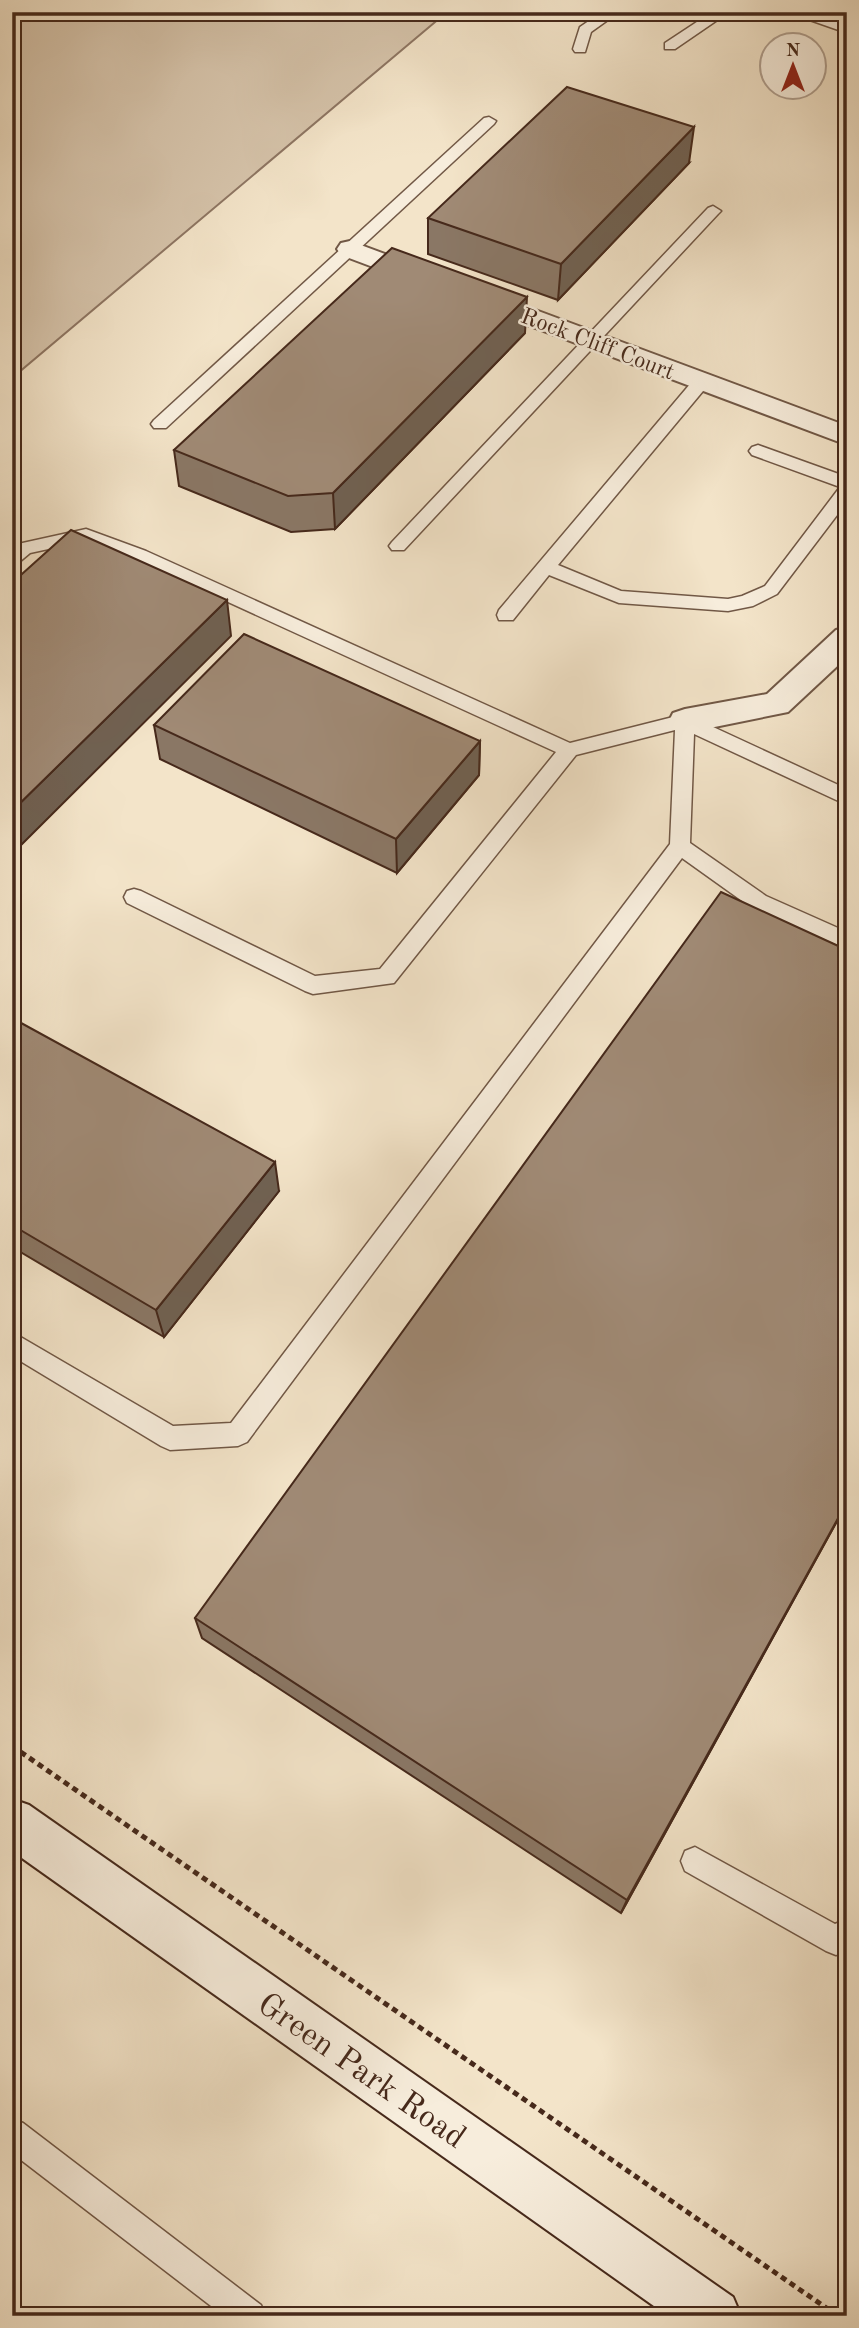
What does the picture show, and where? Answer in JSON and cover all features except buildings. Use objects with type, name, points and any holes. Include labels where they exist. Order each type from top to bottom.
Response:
[{"type":"street","name":"Rock Cliff Court","points":[[350,249],[847,436]]},
{"type":"street","points":[[685,721],[776,704],[847,638]]},
{"type":"street","name":"Green Park Road","points":[[12,1822],[714,2316]]},
{"type":"lane","points":[[580,49],[585,30],[612,12]]},
{"type":"lane","points":[[670,46],[722,12]]},
{"type":"lane","points":[[794,12],[847,29]]},
{"type":"lane","points":[[160,424],[489,121]]},
{"type":"lane","points":[[398,546],[713,211]]},
{"type":"lane","points":[[506,614],[702,381]]},
{"type":"lane","points":[[758,451],[847,483]]},
{"type":"lane","points":[[546,568],[619,597],[728,605],[746,602],[771,590],[847,489]]},
{"type":"lane","points":[[12,559],[24,548],[86,535],[140,555],[569,750]]},
{"type":"lane","points":[[12,1343],[170,1438],[238,1434],[680,846],[685,721]]},
{"type":"lane","points":[[134,897],[313,985],[386,976],[569,750],[685,721],[847,798]]},
{"type":"lane","points":[[680,846],[758,902],[847,942]]},
{"type":"lane","points":[[695,1861],[835,1941],[847,1933]]},
{"type":"lane","points":[[12,2134],[250,2316]]},
{"type":"path","points":[[12,1746],[838,2316]]},
{"type":"shaded area","points":[[12,12],[447,12],[12,378]]}]
